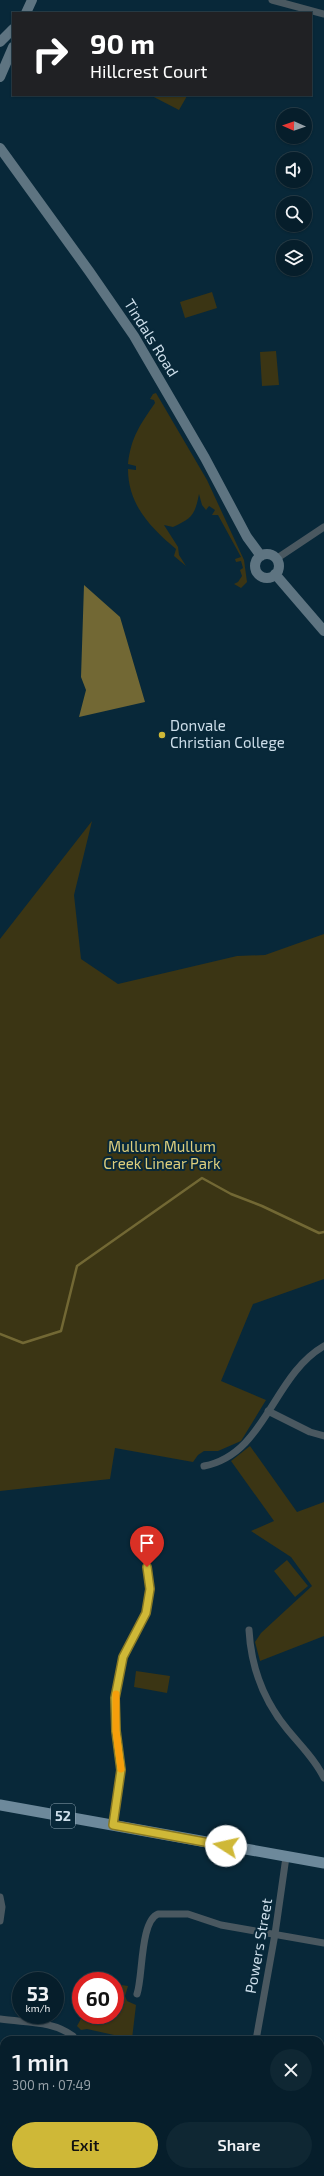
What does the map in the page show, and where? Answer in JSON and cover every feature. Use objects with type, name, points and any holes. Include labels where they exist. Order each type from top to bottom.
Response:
[{"type":"main road","points":[[26,12],[32,0]]},
{"type":"main road","points":[[0,42],[12,30]]},
{"type":"main road","points":[[0,59],[12,47]]},
{"type":"main road","points":[[0,78],[12,48]]},
{"type":"main road","name":"Tindals Road","points":[[0,148],[100,286],[134,336],[205,458],[244,532],[260,556]]},
{"type":"main road","points":[[267,554],[276,559],[279,567],[275,574],[268,578],[257,574],[255,566],[260,556],[267,554]]},
{"type":"main road","points":[[275,574],[324,631]]},
{"type":"main road","name":"52","points":[[0,1804],[324,1863]]},
{"type":"street","points":[[272,0],[324,14]]},
{"type":"street","points":[[276,559],[324,527]]},
{"type":"street","points":[[204,1466],[217,1464],[234,1454],[251,1437],[297,1368],[324,1346]]},
{"type":"street","points":[[268,1411],[310,1432],[324,1436]]},
{"type":"street","points":[[113,1825],[121,1770],[116,1731],[115,1698],[123,1657],[146,1613],[150,1589],[147,1567]]},
{"type":"street","points":[[249,1630],[250,1652],[255,1670],[267,1696],[282,1723],[313,1759],[324,1778]]},
{"type":"street","name":"Powers Street","points":[[257,2036],[275,1934],[286,1857]]},
{"type":"street","points":[[0,1896],[2,1907],[0,1921]]},
{"type":"street","points":[[137,1994],[141,1976],[143,1951],[150,1923],[154,1916],[163,1913],[188,1914],[221,1925],[324,1943]]},
{"type":"street","points":[[0,2019],[46,2024],[66,2030],[73,2036]]},
{"type":"green space","points":[[152,96],[187,96],[179,110]]},
{"type":"green space","points":[[212,292],[217,308],[185,318],[180,302]]},
{"type":"green space","points":[[276,351],[279,385],[262,386],[260,352]]},
{"type":"green space","points":[[156,393],[207,480],[244,560],[247,582],[241,588],[234,584],[238,582],[242,576],[240,570],[243,568],[241,561],[236,562],[235,559],[241,557],[218,515],[212,515],[215,510],[209,506],[206,510],[202,505],[199,494],[194,511],[189,518],[173,527],[164,525],[178,547],[179,555],[186,566],[174,556],[176,549],[158,533],[143,515],[132,494],[128,469],[136,470],[136,466],[128,464],[131,446],[137,432],[155,403],[154,400],[150,399],[153,394]]},
{"type":"green space","name":"Mullum Mullum Creek Linear Park","points":[[92,821],[74,895],[81,959],[118,984],[237,956],[265,955],[324,934],[324,1279],[253,1304],[221,1381],[266,1400],[241,1441],[218,1451],[204,1451],[198,1455],[193,1462],[115,1448],[110,1479],[0,1491],[0,939]]},
{"type":"green space","points":[[250,1446],[297,1512],[324,1502],[324,1636],[260,1661],[255,1642],[261,1633],[312,1586],[291,1557],[251,1531],[274,1521],[231,1461]]},
{"type":"green space","points":[[287,1560],[308,1586],[295,1597],[274,1571]]},
{"type":"green space","points":[[136,1671],[170,1676],[167,1693],[134,1687]]},
{"type":"green space","points":[[124,1985],[128,1986],[125,1996],[127,2001],[136,2005],[132,2036],[118,2036],[87,2029],[81,2030],[77,2026],[78,2024],[124,2024]]},
{"type":"shaded area","points":[[84,585],[120,617],[145,702],[79,717],[86,690],[81,677]]},
{"type":"waterway","points":[[0,1334],[23,1343],[61,1331],[77,1266],[202,1178],[231,1194],[262,1206],[319,1233],[324,1232]]},
{"type":"slow traffic","points":[[116,1694],[116,1731],[121,1769]]},
{"type":"place","name":"Donvale Christian College","points":[[162,735]]},
{"type":"route","points":[[147,1567],[150,1589],[146,1613],[138,1632],[123,1657],[115,1698],[116,1731],[121,1770],[113,1825],[226,1846]]}]
